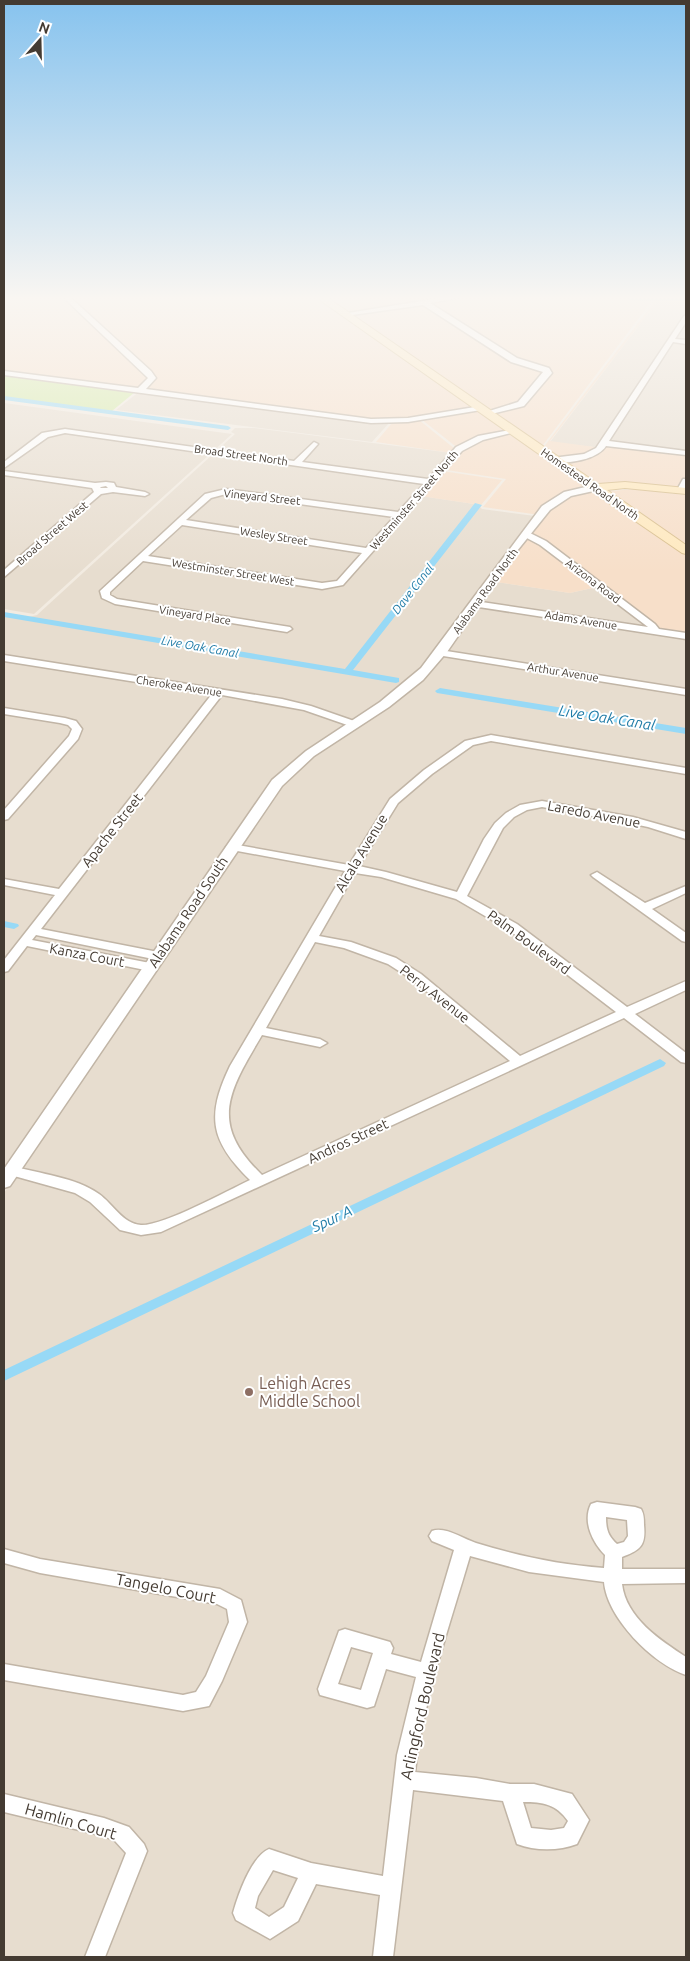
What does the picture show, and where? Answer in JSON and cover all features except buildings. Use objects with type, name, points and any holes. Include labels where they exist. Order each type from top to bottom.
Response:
[{"type":"main road","name":"Homestead Road North","points":[[454,390],[686,550]]},
{"type":"main road","points":[[597,490],[685,489]]},
{"type":"street","points":[[129,390],[380,422],[408,420],[521,404],[534,390]]},
{"type":"street","points":[[555,460],[594,454],[604,443],[638,390]]},
{"type":"street","name":"Broad Street North","points":[[4,466],[45,434],[65,431],[430,482]]},
{"type":"street","name":"Westminster Street North","points":[[325,586],[340,583],[455,452],[464,445],[481,438],[515,432]]},
{"type":"street","points":[[604,443],[686,453]]},
{"type":"street","points":[[296,463],[314,444]]},
{"type":"street","points":[[4,473],[98,489],[113,489],[145,494]]},
{"type":"street","name":"Broad Street West","points":[[4,574],[98,489]]},
{"type":"street","name":"Vineyard Street","points":[[105,596],[105,590],[208,496],[226,490],[401,515]]},
{"type":"street","name":"Alabama Road North","points":[[413,682],[440,653],[545,509],[558,499],[597,490]]},
{"type":"street","name":"Wesley Street","points":[[180,522],[369,551]]},
{"type":"street","name":"Arizona Road","points":[[526,534],[543,543],[656,631]]},
{"type":"street","name":"Westminster Street West","points":[[141,558],[325,586]]},
{"type":"street","name":"Vineyard Place","points":[[105,596],[123,603],[287,629]]},
{"type":"street","name":"Adams Avenue","points":[[475,604],[686,636]]},
{"type":"street","name":"Arthur Avenue","points":[[440,653],[686,692]]},
{"type":"street","name":"Cherokee Avenue","points":[[4,658],[294,705],[353,724]]},
{"type":"street","name":"Alabama Road South","points":[[8,1176],[232,847],[286,774],[312,751],[413,682]]},
{"type":"street","name":"Apache Street","points":[[4,968],[219,692]]},
{"type":"street","points":[[4,711],[61,720],[72,723],[77,729],[74,737],[4,817]]},
{"type":"street","name":"Alcala Avenue","points":[[260,1181],[236,1155],[226,1140],[221,1118],[223,1095],[227,1084],[378,824],[394,801],[405,790],[462,748],[479,739],[502,740],[686,772]]},
{"type":"street","name":"Laredo Avenue","points":[[460,897],[470,881],[487,843],[499,825],[513,812],[530,804],[542,804],[615,817],[661,827],[686,836]]},
{"type":"street","name":"Palm Boulevard","points":[[232,847],[405,879],[460,897],[514,927],[686,1059]]},
{"type":"street","points":[[597,876],[686,938]]},
{"type":"street","points":[[4,882],[62,893]]},
{"type":"street","points":[[644,908],[686,889]]},
{"type":"street","name":"Kanza Court","points":[[32,932],[154,961]]},
{"type":"street","name":"Perry Avenue","points":[[312,938],[359,948],[400,966],[417,977],[519,1062]]},
{"type":"street","name":"Kanza Court","points":[[24,942],[154,961]]},
{"type":"street","name":"Andros Street","points":[[8,1176],[80,1189],[96,1198],[125,1226],[141,1230],[161,1227],[686,985]]},
{"type":"street","points":[[258,1030],[320,1043]]},
{"type":"street","points":[[438,1536],[464,1547],[528,1565],[574,1573],[613,1577],[686,1576]]},
{"type":"street","name":"Arlingford Boulevard","points":[[384,1957],[407,1755],[427,1672],[464,1547]]},
{"type":"street","points":[[614,1553],[613,1577],[618,1604],[631,1623],[650,1641],[686,1667]]},
{"type":"street","name":"Tangelo Court","points":[[4,1556],[40,1566],[220,1597],[234,1605],[238,1622],[214,1682],[202,1700],[183,1703],[4,1672]]},
{"type":"street","points":[[381,1659],[427,1672]]},
{"type":"street","points":[[404,1780],[510,1793]]},
{"type":"street","name":"Hamlin Court","points":[[4,1803],[104,1827],[122,1834],[137,1851],[95,1957]]},
{"type":"street","points":[[311,1873],[391,1887]]},
{"type":"shaded area","points":[[134,390],[585,390],[540,449],[600,492],[634,489],[686,495],[686,542],[678,544],[686,550],[686,636],[656,631],[526,534],[540,515],[483,507],[506,479],[440,469],[459,449],[421,419],[390,422]]},
{"type":"shaded area","points":[[587,390],[590,390],[550,441],[602,448],[607,442],[686,452],[686,489],[656,485],[596,486],[543,448]]},
{"type":"shaded area","points":[[590,390],[686,390],[686,452],[607,442],[602,448],[550,442]]},
{"type":"shaded area","points":[[140,391],[390,422],[372,442],[116,410]]},
{"type":"shaded area","points":[[4,403],[232,434],[34,614],[4,609]]},
{"type":"shaded area","points":[[419,420],[455,449],[452,453],[376,442],[392,423]]},
{"type":"shaded area","points":[[235,428],[254,428],[452,453],[421,496],[481,505],[482,509],[535,516],[424,666],[387,697],[309,749],[281,772],[152,955],[4,1172],[4,613],[29,617],[37,615],[235,434],[231,432]]},
{"type":"shaded area","points":[[442,471],[502,480],[481,505],[420,496]]},
{"type":"shaded area","points":[[528,537],[597,587],[570,593],[496,582]]},
{"type":"shaded area","points":[[496,582],[570,593],[597,587],[653,632],[686,638],[686,1957],[4,1957],[4,1193],[281,784],[299,766],[394,700],[454,640]]},
{"type":"green space","points":[[4,390],[116,390],[135,392],[112,411],[4,397]]},
{"type":"waterway","points":[[4,398],[228,428]]},
{"type":"waterway","name":"Dave Canal","points":[[347,672],[478,505]]},
{"type":"waterway","name":"Live Oak Canal","points":[[4,615],[347,672]]},
{"type":"waterway","name":"Live Oak Canal","points":[[347,672],[396,680]]},
{"type":"waterway","name":"Live Oak Canal","points":[[440,691],[686,731]]},
{"type":"waterway","points":[[4,924],[14,926]]},
{"type":"waterway","name":"Spur A","points":[[4,1376],[660,1063]]},
{"type":"place","name":"Lehigh Acres Middle School","points":[[249,1392]]}]
